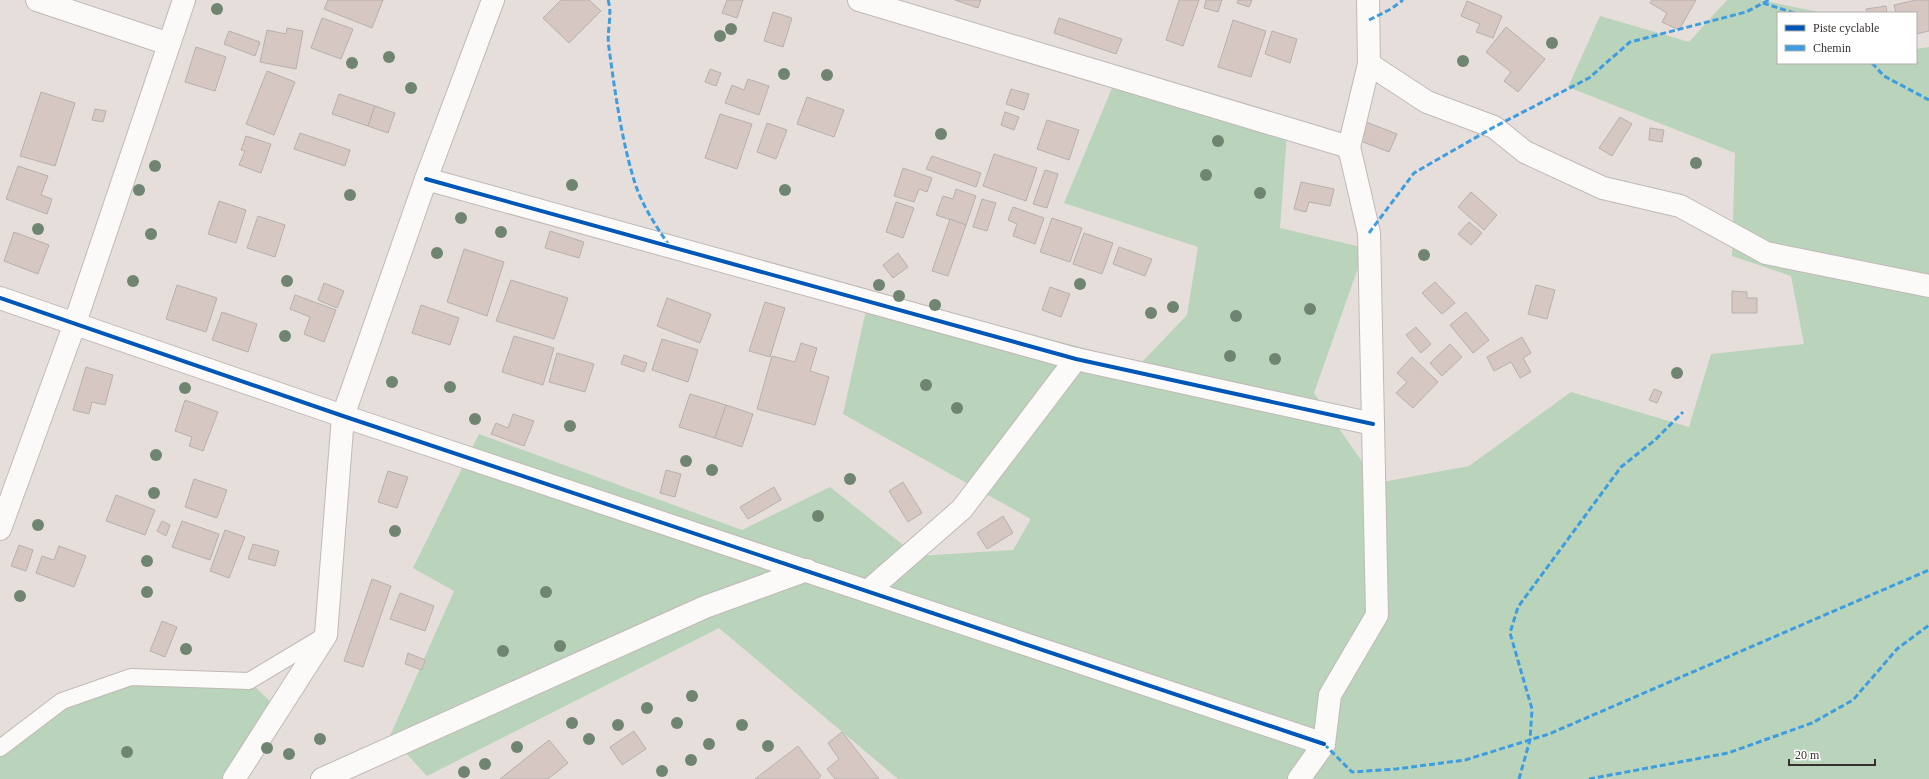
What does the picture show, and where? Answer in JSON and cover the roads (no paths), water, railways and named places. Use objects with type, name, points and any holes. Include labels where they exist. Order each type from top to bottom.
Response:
[{"type":"street","points":[[37,0],[169,44]]},
{"type":"street","points":[[0,529],[75,323],[184,0]]},
{"type":"street","points":[[234,779],[326,635],[343,416],[426,179],[492,0]]},
{"type":"street","points":[[859,0],[1349,147]]},
{"type":"street","points":[[1299,779],[1324,744],[1330,696],[1378,615],[1369,233],[1349,147],[1369,64],[1368,0]]},
{"type":"street","points":[[1369,64],[1427,102],[1494,128],[1525,152],[1603,188],[1680,206],[1766,253],[1929,286]]},
{"type":"street","points":[[426,179],[1076,359],[1373,424]]},
{"type":"street","points":[[0,298],[343,416],[1324,744]]},
{"type":"street","points":[[868,591],[962,509],[1076,359]]},
{"type":"street","points":[[322,779],[705,607],[807,570]]},
{"type":"lane","points":[[0,748],[62,701],[131,677],[249,681],[326,635]]}]
